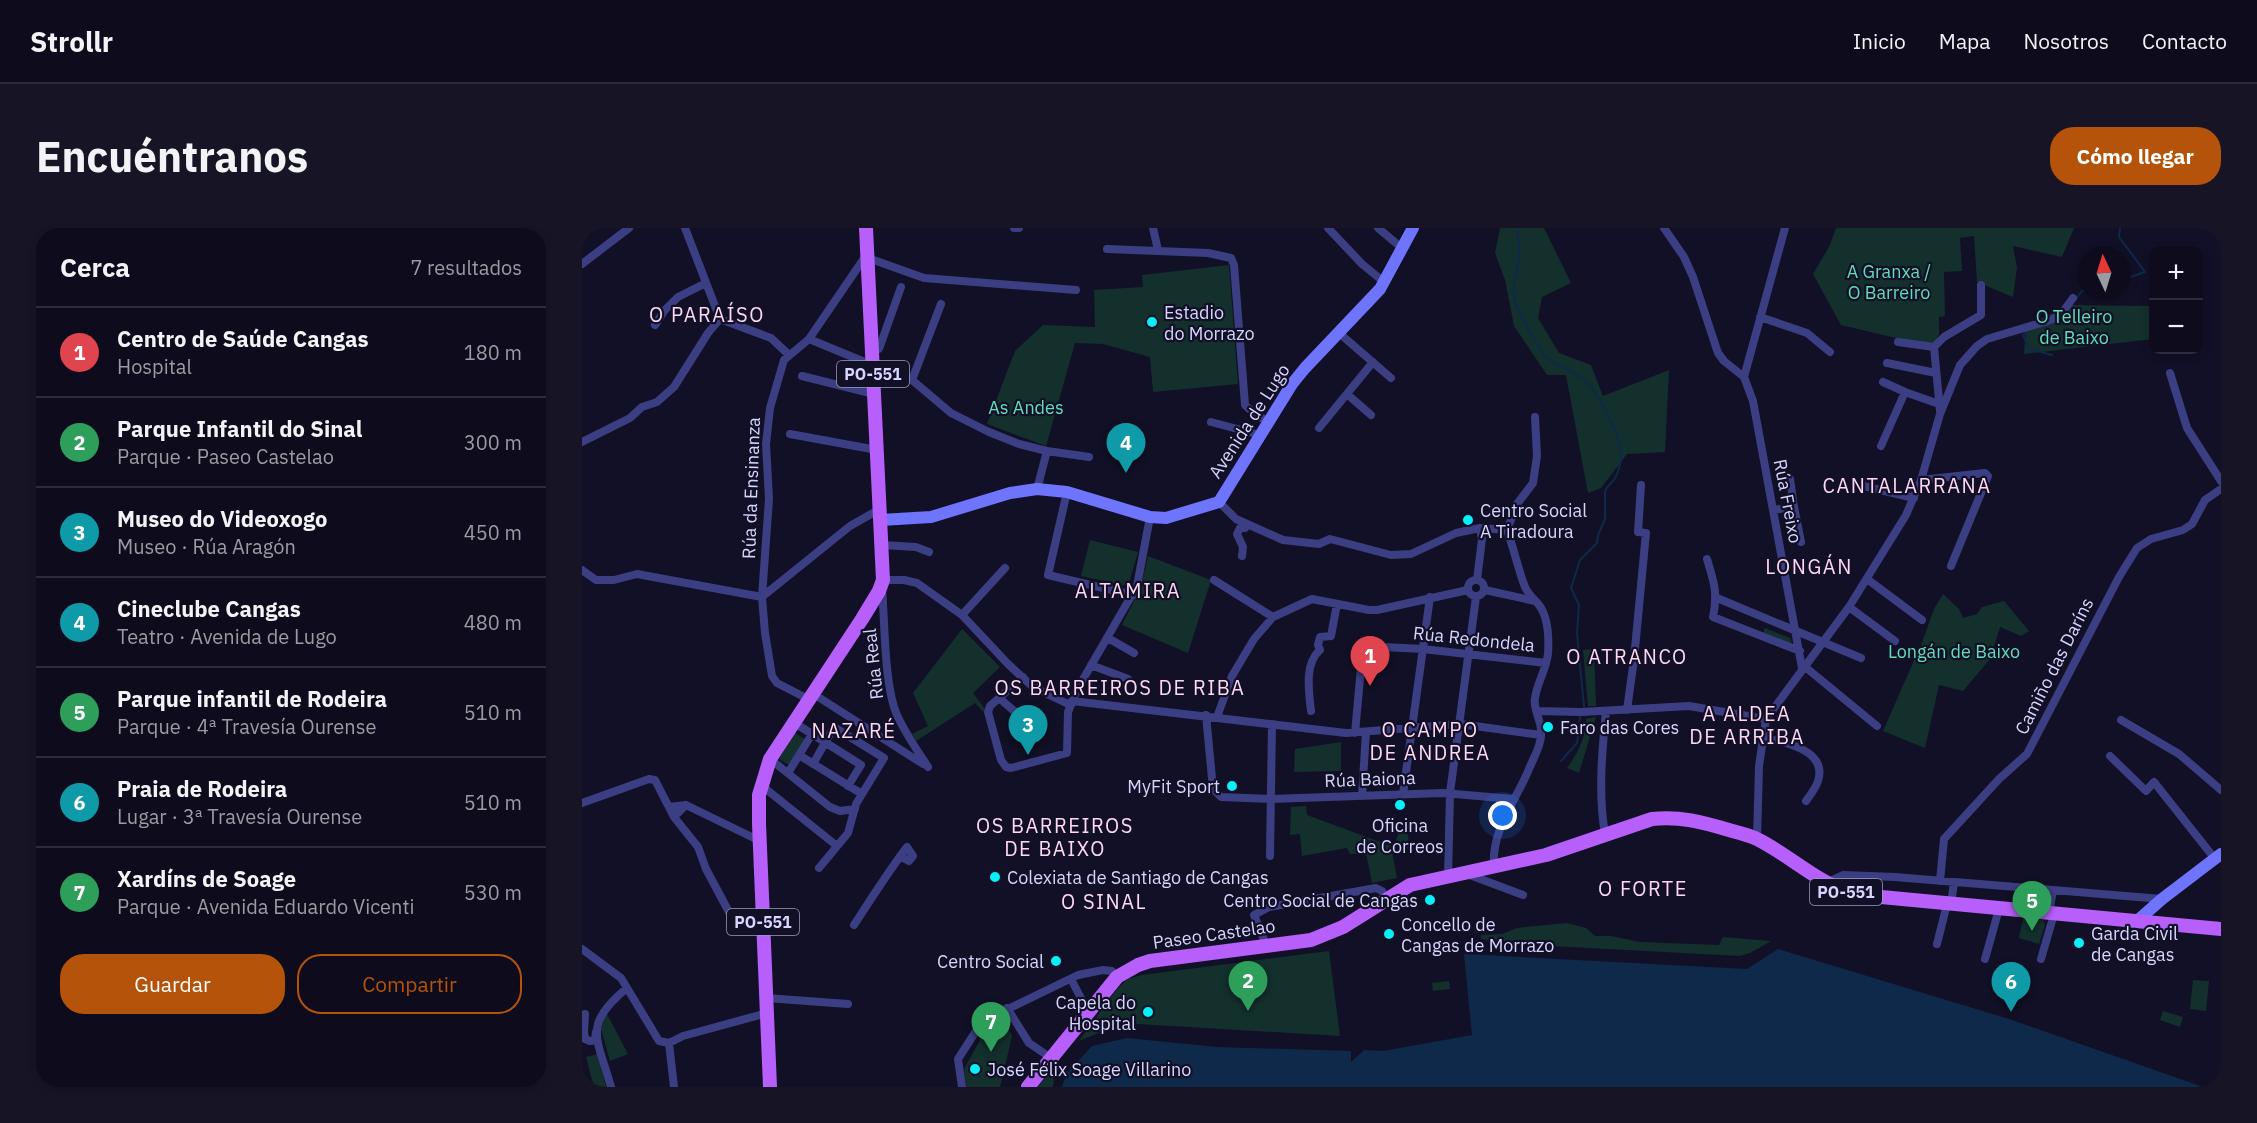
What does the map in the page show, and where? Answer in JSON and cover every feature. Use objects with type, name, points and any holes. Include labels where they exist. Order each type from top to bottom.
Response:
[{"type":"main road","name":"PO-551","points":[[770,1087],[760,842],[759,795],[761,785],[770,759],[862,619],[882,582],[866,228]]},
{"type":"main road","name":"PO-551","points":[[1448,877],[1546,855],[1652,819],[1668,817],[1689,819],[1757,839],[1825,883],[1860,895],[2221,929]]},
{"type":"main road","name":"Paseo Castelao","points":[[1047,1056],[1065,1041],[1117,977],[1132,967],[1150,961],[1311,940],[1333,932],[1410,885],[1448,877]]},
{"type":"main road","name":"PO-551","points":[[1028,1087],[1047,1056]]},
{"type":"street","points":[[582,264],[629,228]]},
{"type":"street","points":[[685,228],[720,320],[771,338],[789,355]]},
{"type":"street","points":[[1014,228],[1019,228]]},
{"type":"street","points":[[1153,228],[1158,250]]},
{"type":"street","points":[[1328,228],[1362,264],[1384,282]]},
{"type":"street","points":[[1378,228],[1403,249]]},
{"type":"street","name":"Avenida de Lugo","points":[[880,514],[932,517],[1010,493],[1037,489],[1067,492],[1150,518],[1166,518],[1219,502],[1268,421],[1305,368],[1372,298],[1384,282],[1413,228]]},
{"type":"street","points":[[1664,228],[1684,257],[1693,277],[1718,353],[1724,361],[1744,377],[1785,228]]},
{"type":"street","points":[[1107,249],[1208,253],[1231,258],[1234,265],[1245,405],[1257,416],[1268,421]]},
{"type":"street","points":[[868,255],[924,278],[1076,290]]},
{"type":"street","name":"Rúa da Ensinanza","points":[[868,255],[809,339],[784,360],[770,408],[766,444],[769,499],[762,597],[772,676],[777,683],[810,696],[909,753],[928,767]]},
{"type":"street","points":[[655,325],[664,311],[678,297],[706,283]]},
{"type":"street","points":[[1940,414],[1934,347],[1944,337],[1981,315],[1981,285]]},
{"type":"street","points":[[872,349],[879,349],[901,288]]},
{"type":"street","points":[[1757,839],[1762,738],[1766,719],[1849,606],[1914,498],[1940,414],[1960,365],[1977,346],[1996,335],[2051,320],[2062,313],[2073,298]]},
{"type":"street","points":[[912,381],[941,304]]},
{"type":"street","points":[[1760,317],[1807,333],[1830,352]]},
{"type":"street","points":[[582,443],[630,418],[642,407],[657,402],[674,387],[708,333],[720,320]]},
{"type":"street","points":[[1339,333],[1391,378]]},
{"type":"street","points":[[809,339],[912,381],[951,413],[969,424],[1019,444],[1089,457]]},
{"type":"street","points":[[1898,342],[1934,347]]},
{"type":"street","points":[[1319,428],[1373,362]]},
{"type":"street","points":[[1887,363],[1936,373]]},
{"type":"street","points":[[2170,373],[2187,428],[2221,481]]},
{"type":"street","points":[[802,376],[874,394]]},
{"type":"street","name":"Rúa Freixo","points":[[1744,377],[1753,401],[1803,667]]},
{"type":"street","points":[[1883,382],[1939,404]]},
{"type":"street","points":[[1881,446],[1905,392]]},
{"type":"street","points":[[1347,393],[1371,415]]},
{"type":"street","points":[[1494,867],[1493,853],[1496,843],[1513,799],[1528,772],[1541,735],[1535,696],[1546,663],[1547,627],[1542,611],[1526,589],[1507,530],[1517,504],[1533,483],[1537,456],[1535,417]]},
{"type":"street","points":[[1211,422],[1260,435]]},
{"type":"street","points":[[790,434],[877,450]]},
{"type":"street","points":[[1037,489],[1047,451]]},
{"type":"street","points":[[1921,480],[1985,473],[1988,476],[1950,566]]},
{"type":"street","points":[[1790,478],[1801,542]]},
{"type":"street","points":[[1628,710],[1646,533],[1638,532],[1641,484]]},
{"type":"street","points":[[1855,484],[1914,498]]},
{"type":"street","name":"Camiño das Daríns","points":[[1940,881],[1944,839],[1999,779],[2027,754],[2119,577],[2137,548],[2151,539],[2183,530],[2192,524],[2205,500],[2221,489]]},
{"type":"street","points":[[1067,492],[1048,575],[1133,595]]},
{"type":"street","points":[[1219,502],[1236,519],[1282,540],[1318,544],[1330,539],[1392,555],[1411,554],[1456,533],[1480,528],[1507,530]]},
{"type":"street","points":[[1773,510],[1794,507]]},
{"type":"street","points":[[582,570],[596,580],[614,580],[637,574],[762,597],[850,526],[880,514]]},
{"type":"street","points":[[1023,677],[990,706],[988,717],[1001,760],[1006,767],[1011,768],[1067,753],[1071,703],[1137,586],[1150,518]]},
{"type":"street","points":[[1242,556],[1243,547],[1237,534],[1240,528],[1248,525]]},
{"type":"street","points":[[1477,580],[1482,539],[1480,528]]},
{"type":"street","points":[[882,545],[916,547],[929,552]]},
{"type":"street","points":[[1707,559],[1716,587],[1717,598],[1713,617],[1800,651]]},
{"type":"street","points":[[962,615],[1005,568]]},
{"type":"street","points":[[1867,579],[1922,620]]},
{"type":"street","points":[[882,582],[902,580],[917,584],[962,615],[1033,687],[1071,703],[1355,733],[1460,724],[1541,735]]},
{"type":"street","points":[[1214,580],[1273,617]]},
{"type":"street","points":[[1477,580],[1483,583],[1485,590]]},
{"type":"street","points":[[1476,597],[1472,596],[1468,590],[1469,584],[1477,580]]},
{"type":"street","name":"Rúa Real","points":[[882,582],[891,695],[900,722],[928,767]]},
{"type":"street","points":[[1217,717],[1226,690],[1243,657],[1259,632],[1273,617],[1312,599],[1369,610],[1385,609],[1468,590]]},
{"type":"street","points":[[1485,590],[1535,602]]},
{"type":"street","points":[[1476,597],[1485,590]]},
{"type":"street","points":[[1403,794],[1430,597]]},
{"type":"street","points":[[1448,877],[1450,793],[1476,597]]},
{"type":"street","points":[[1717,598],[1861,658]]},
{"type":"street","points":[[1311,711],[1308,683],[1314,655],[1320,650],[1318,645],[1320,637],[1331,636],[1338,604]]},
{"type":"street","points":[[1849,606],[1894,641]]},
{"type":"street","points":[[1108,638],[1134,653]]},
{"type":"street","name":"Rúa Redondela","points":[[1355,733],[1363,646],[1469,653],[1546,663]]},
{"type":"street","points":[[1091,665],[1128,679]]},
{"type":"street","points":[[1803,667],[1877,726]]},
{"type":"street","points":[[999,698],[1020,716]]},
{"type":"street","points":[[1537,711],[1606,711],[1689,706],[1766,719]]},
{"type":"street","points":[[1605,834],[1600,775],[1606,711]]},
{"type":"street","name":"Rúa Baiona","points":[[1206,716],[1213,789],[1219,796],[1271,799],[1450,793],[1513,799]]},
{"type":"street","points":[[2121,720],[2179,754],[2221,790]]},
{"type":"street","points":[[793,722],[875,773]]},
{"type":"street","points":[[1270,856],[1272,724]]},
{"type":"street","points":[[813,764],[834,727],[884,758],[862,794],[850,829],[819,868]]},
{"type":"street","points":[[1362,796],[1366,732]]},
{"type":"street","points":[[788,773],[812,734]]},
{"type":"street","points":[[1762,738],[1784,741],[1801,748],[1818,765],[1818,781],[1806,801]]},
{"type":"street","points":[[799,755],[862,794]]},
{"type":"street","points":[[2110,756],[2146,791],[2154,782],[2218,856],[2162,898],[2137,921]]},
{"type":"street","points":[[770,759],[830,807],[840,811],[855,809]]},
{"type":"street","points":[[848,786],[861,765]]},
{"type":"street","points":[[582,803],[649,779],[655,780],[674,817],[698,846],[706,869],[729,912]]},
{"type":"street","points":[[761,785],[837,846]]},
{"type":"street","points":[[669,807],[688,806],[760,842]]},
{"type":"street","points":[[674,817],[688,806]]},
{"type":"street","points":[[854,925],[900,856]]},
{"type":"street","points":[[1465,874],[1523,895]]},
{"type":"street","points":[[1825,883],[1843,875],[2162,898]]},
{"type":"street","points":[[1937,944],[1954,882]]},
{"type":"street","points":[[1266,945],[1254,915],[1269,907],[1376,888],[1382,891],[1387,899]]},
{"type":"street","points":[[2041,959],[2051,914],[2053,890]]},
{"type":"street","points":[[1985,959],[2000,909]]},
{"type":"street","points":[[582,949],[621,978],[659,1041],[669,1043],[683,1036],[766,1013]]},
{"type":"street","points":[[962,1087],[958,1064],[982,1019],[1071,979],[1103,970],[1112,971],[1117,977]]},
{"type":"street","points":[[1071,979],[1083,1002],[1090,1009]]},
{"type":"street","points":[[585,1014],[585,1039],[594,1040],[597,1024],[607,1004],[627,988]]},
{"type":"street","points":[[766,998],[848,1004]]},
{"type":"street","points":[[1007,1008],[1029,1043],[1047,1056]]},
{"type":"street","points":[[596,1032],[611,1087]]},
{"type":"street","points":[[669,1043],[674,1087]]},
{"type":"green space","points":[[1500,228],[1544,228],[1571,283],[1542,297],[1538,318],[1559,353],[1591,365],[1603,396],[1669,370],[1665,452],[1627,454],[1601,488],[1588,493],[1566,375],[1547,375],[1514,326],[1505,280],[1495,253]]},
{"type":"green space","name":"A Granxa / O Barreiro","points":[[1836,228],[2074,228],[2062,257],[2013,246],[2017,268],[2013,297],[1977,282],[1974,236],[1960,238],[1962,271],[1944,272],[1945,316],[1939,317],[1939,334],[1934,347],[1841,325],[1813,274],[1829,247]]},
{"type":"green space","name":"As Andes","points":[[1229,265],[1238,384],[1153,392],[1150,357],[1103,344],[1075,343],[1046,446],[987,424],[1015,351],[1043,325],[1095,327],[1094,290],[1143,287],[1142,275]]},
{"type":"green space","name":"O Telleiro de Baixo","points":[[2068,305],[2149,306],[2149,339],[2024,354],[2026,327]]},
{"type":"green space","points":[[1090,540],[1138,552],[1128,586],[1081,576]]},
{"type":"green space","points":[[1148,556],[1211,580],[1188,653],[1122,625],[1141,587]]},
{"type":"green space","name":"Longán de Baixo","points":[[1943,594],[1959,609],[1963,618],[1977,614],[1982,607],[2004,601],[2029,631],[2021,636],[2000,627],[1990,659],[1963,691],[1939,685],[1925,748],[1883,731],[1923,640],[1934,609]]},
{"type":"green space","points":[[1765,628],[1790,638],[1792,643],[1763,634]]},
{"type":"green space","points":[[962,629],[1000,667],[973,693],[985,709],[983,712],[975,703],[916,741],[912,734],[928,726],[913,693]]},
{"type":"green space","points":[[1594,649],[1596,706],[1588,706],[1583,650]]},
{"type":"green space","points":[[1596,717],[1579,773],[1567,768],[1581,745],[1586,719]]},
{"type":"green space","points":[[795,733],[805,739],[789,765],[779,759]]},
{"type":"green space","points":[[1341,742],[1341,771],[1294,772],[1295,749]]},
{"type":"green space","points":[[1306,806],[1307,815],[1391,846],[1397,878],[1372,883],[1366,853],[1350,854],[1347,848],[1302,856],[1300,834],[1290,835],[1291,807]]},
{"type":"green space","points":[[1401,827],[1407,829],[1410,849],[1398,851],[1396,840]]},
{"type":"green space","points":[[2023,918],[2043,920],[2045,925],[2039,944],[2019,938]]},
{"type":"green space","points":[[1567,923],[1586,928],[1595,936],[1611,936],[1640,942],[1719,945],[1723,937],[1771,941],[1750,953],[1739,956],[1532,945],[1481,939],[1481,935],[1502,934],[1517,928]]},
{"type":"green space","points":[[1329,951],[1340,1036],[1138,1024],[1103,1031],[1079,1041],[1117,989],[1128,979],[1142,975]]},
{"type":"green space","points":[[2193,980],[2209,981],[2206,1011],[2190,1009]]},
{"type":"green space","points":[[1449,981],[1450,989],[1433,991],[1432,983]]},
{"type":"green space","points":[[2163,1011],[2183,1017],[2180,1027],[2160,1020]]},
{"type":"green space","points":[[606,1012],[628,1054],[610,1061],[601,1029]]},
{"type":"green space","points":[[994,1020],[1006,1022],[1012,1036],[1000,1087],[966,1087],[964,1069],[989,1024]]},
{"type":"green space","points":[[597,1054],[606,1087],[594,1087],[586,1057]]},
{"type":"green space","points":[[1056,1064],[1053,1087],[1038,1087]]},
{"type":"water","points":[[1778,949],[2009,1019],[2203,1087],[1062,1087],[1067,1073],[1092,1046],[1127,1038],[1217,1047],[1351,1051],[1351,1062],[1364,1050],[1383,1051],[1472,1035],[1464,954],[1747,969]]},
{"type":"waterway","points":[[1517,228],[1519,256],[1514,297],[1518,310],[1546,357],[1582,378],[1596,394],[1610,418],[1621,455],[1616,475],[1605,491],[1605,519],[1597,543],[1580,560],[1571,588],[1579,605],[1577,633],[1584,707]]},
{"type":"waterway","points":[[2120,228],[2119,237],[2126,246]]},
{"type":"waterway","points":[[2131,253],[2145,272],[2131,277]]},
{"type":"waterway","points":[[2030,330],[2023,335],[2029,349],[2052,355]]},
{"type":"waterway","points":[[1561,761],[1577,743],[1580,716]]},
{"type":"place","name":"Estadio do Morrazo","points":[[1152,322]]},
{"type":"place","name":"Cineclube Cangas","points":[[1126,473]]},
{"type":"place","name":"Centro Social A Tiradoura","points":[[1468,520]]},
{"type":"place","name":"Centro de Saúde Cangas","points":[[1370,686]]},
{"type":"place","name":"Faro das Cores","points":[[1548,727]]},
{"type":"place","name":"Museo do Videoxogo","points":[[1028,755]]},
{"type":"place","name":"MyFit Sport","points":[[1232,786]]},
{"type":"place","name":"Oficina de Correos","points":[[1400,805]]},
{"type":"place","name":"Colexiata de Santiago de Cangas","points":[[995,877]]},
{"type":"place","name":"Centro Social de Cangas","points":[[1430,900]]},
{"type":"place","name":"Parque infantil de Rodeira","points":[[2032,931]]},
{"type":"place","name":"Concello de Cangas de Morrazo","points":[[1389,934]]},
{"type":"place","name":"Garda Civil de Cangas","points":[[2079,943]]},
{"type":"place","name":"Centro Social","points":[[1056,961]]},
{"type":"place","name":"Parque Infantil do Sinal","points":[[1248,1011]]},
{"type":"place","name":"Capela do Hospital","points":[[1148,1012]]},
{"type":"place","name":"Praia de Rodeira","points":[[2011,1012]]},
{"type":"place","name":"Xardíns de Soage","points":[[991,1052]]},
{"type":"place","name":"José Félix Soage Villarino","points":[[975,1069]]},
{"type":"district","name":"O PARAÍSO","points":[[707,314]]},
{"type":"district","name":"CANTALARRANA","points":[[1907,485]]},
{"type":"district","name":"LONGÁN","points":[[1809,566]]},
{"type":"district","name":"ALTAMIRA","points":[[1128,590]]},
{"type":"district","name":"O ATRANCO","points":[[1627,656]]},
{"type":"district","name":"OS BARREIROS DE RIBA","points":[[1120,687]]},
{"type":"district","name":"A ALDEA DE ARRIBA","points":[[1747,724]]},
{"type":"district","name":"NAZARÉ","points":[[854,730]]},
{"type":"district","name":"O CAMPO DE ANDREA","points":[[1430,740]]},
{"type":"district","name":"OS BARREIROS DE BAIXO","points":[[1055,836]]},
{"type":"district","name":"O FORTE","points":[[1643,888]]},
{"type":"district","name":"O SINAL","points":[[1104,901]]}]
